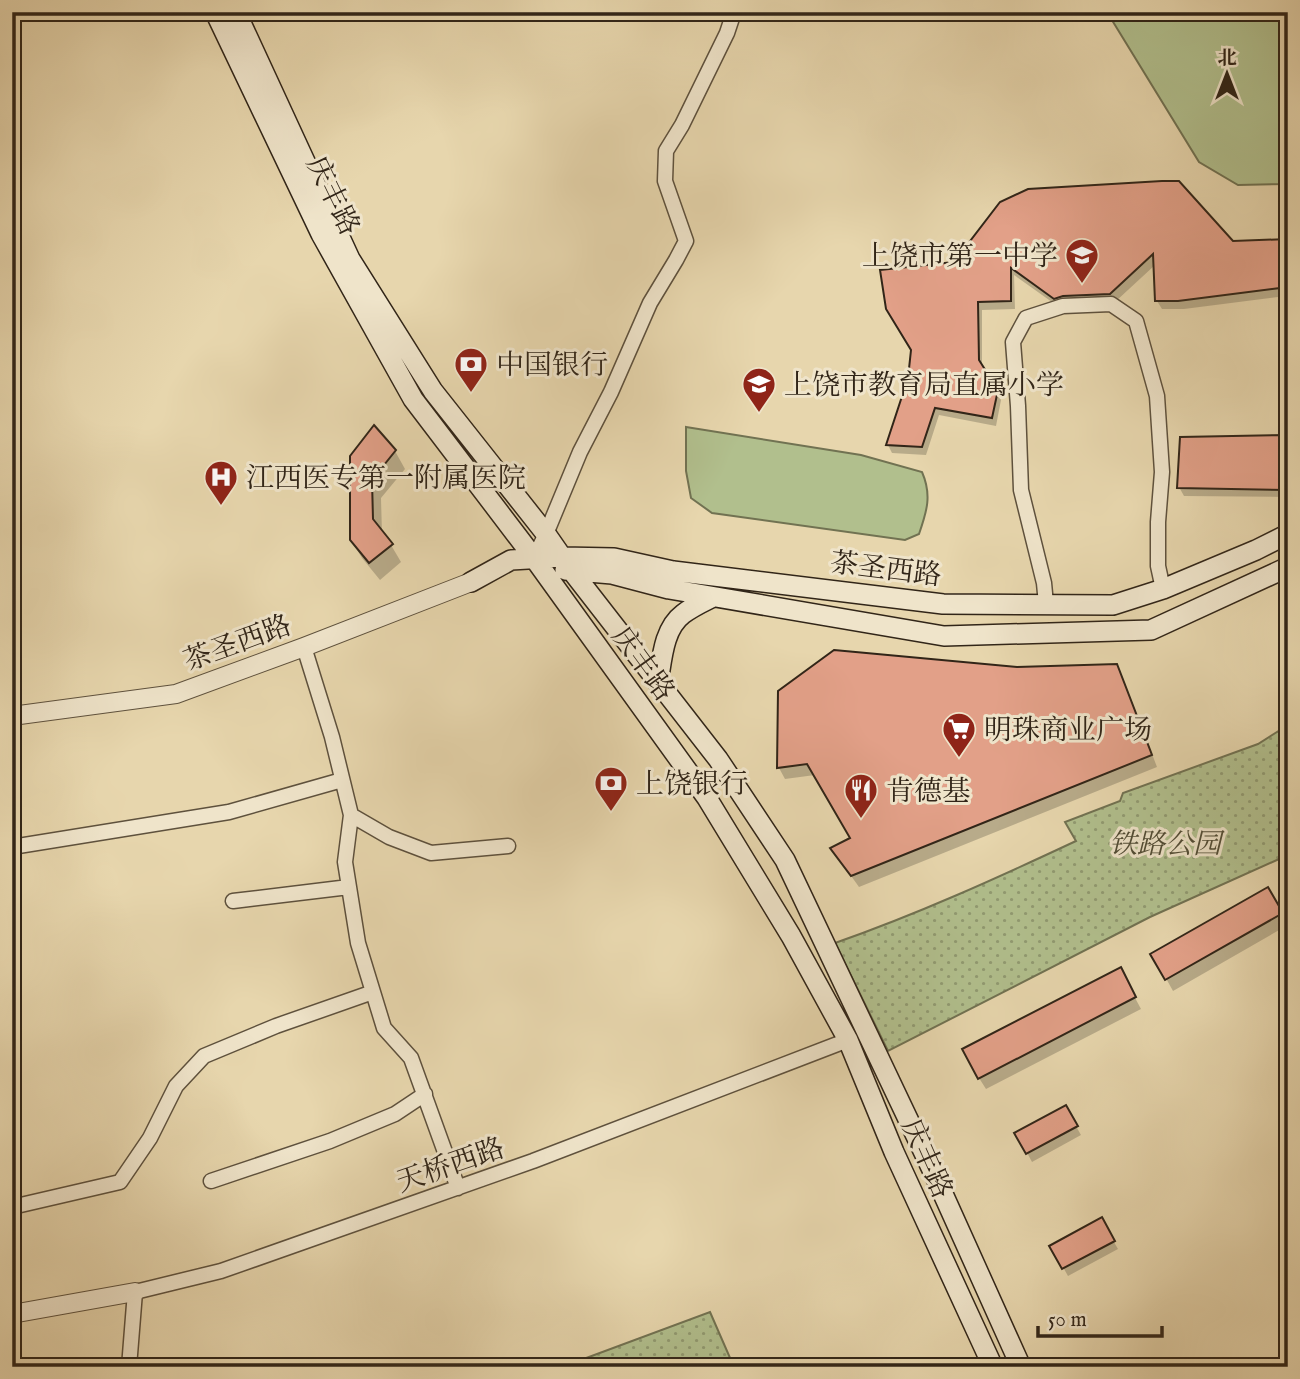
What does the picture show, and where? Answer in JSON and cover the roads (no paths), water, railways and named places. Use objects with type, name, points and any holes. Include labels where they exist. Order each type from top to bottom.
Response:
[{"type":"main road","name":"庆丰路","points":[[215,12],[321,234],[413,399],[539,564],[707,798],[791,936],[848,1040],[894,1152],[993,1367]]},
{"type":"main road","points":[[236,12],[350,259],[433,391],[718,759],[785,860],[935,1176],[1021,1367]]},
{"type":"main road","name":"茶圣西路","points":[[471,582],[511,560],[539,564],[614,558],[673,570],[943,604],[1112,605],[1163,589],[1288,534]]},
{"type":"main road","name":"茶圣西路","points":[[566,563],[669,589],[944,636],[1151,630],[1288,567]]},
{"type":"main road","points":[[658,683],[667,637],[671,630],[680,616],[713,597]]},
{"type":"street","points":[[539,564],[546,534],[580,452],[611,392],[650,303],[686,241],[665,181],[666,151],[682,125],[727,33],[734,12]]},
{"type":"street","points":[[1046,604],[1044,583],[1021,490],[1013,342],[1026,318],[1063,306],[1111,304],[1136,321],[1157,396],[1162,472],[1158,566],[1163,589]]},
{"type":"street","name":"茶圣西路","points":[[12,716],[176,694],[471,582]]},
{"type":"street","points":[[304,647],[332,737],[351,815],[345,862],[358,943],[384,1028],[411,1058],[458,1188]]},
{"type":"street","points":[[15,845],[229,811],[342,780]]},
{"type":"street","points":[[351,815],[389,837],[431,853],[508,846]]},
{"type":"street","points":[[233,901],[349,887]]},
{"type":"street","points":[[12,1207],[120,1182],[150,1138],[176,1086],[204,1056],[276,1026],[373,992]]},
{"type":"street","name":"天桥西路","points":[[135,1292],[221,1270],[458,1188],[848,1040]]},
{"type":"street","points":[[211,1181],[330,1141],[395,1114],[425,1094]]},
{"type":"street","points":[[12,1314],[135,1292],[129,1367]]},
{"type":"place","name":"上饶市第一中学","points":[[1082,285]]},
{"type":"place","name":"中国银行","points":[[471,394]]},
{"type":"place","name":"上饶市教育局直属小学","points":[[759,414]]},
{"type":"place","name":"江西医专第一附属医院","points":[[221,507]]},
{"type":"place","name":"明珠商业广场","points":[[959,759]]},
{"type":"place","name":"上饶银行","points":[[611,813]]},
{"type":"place","name":"肯德基","points":[[861,820]]},
{"type":"park label","name":"铁路公园","points":[[1165,843]]}]
